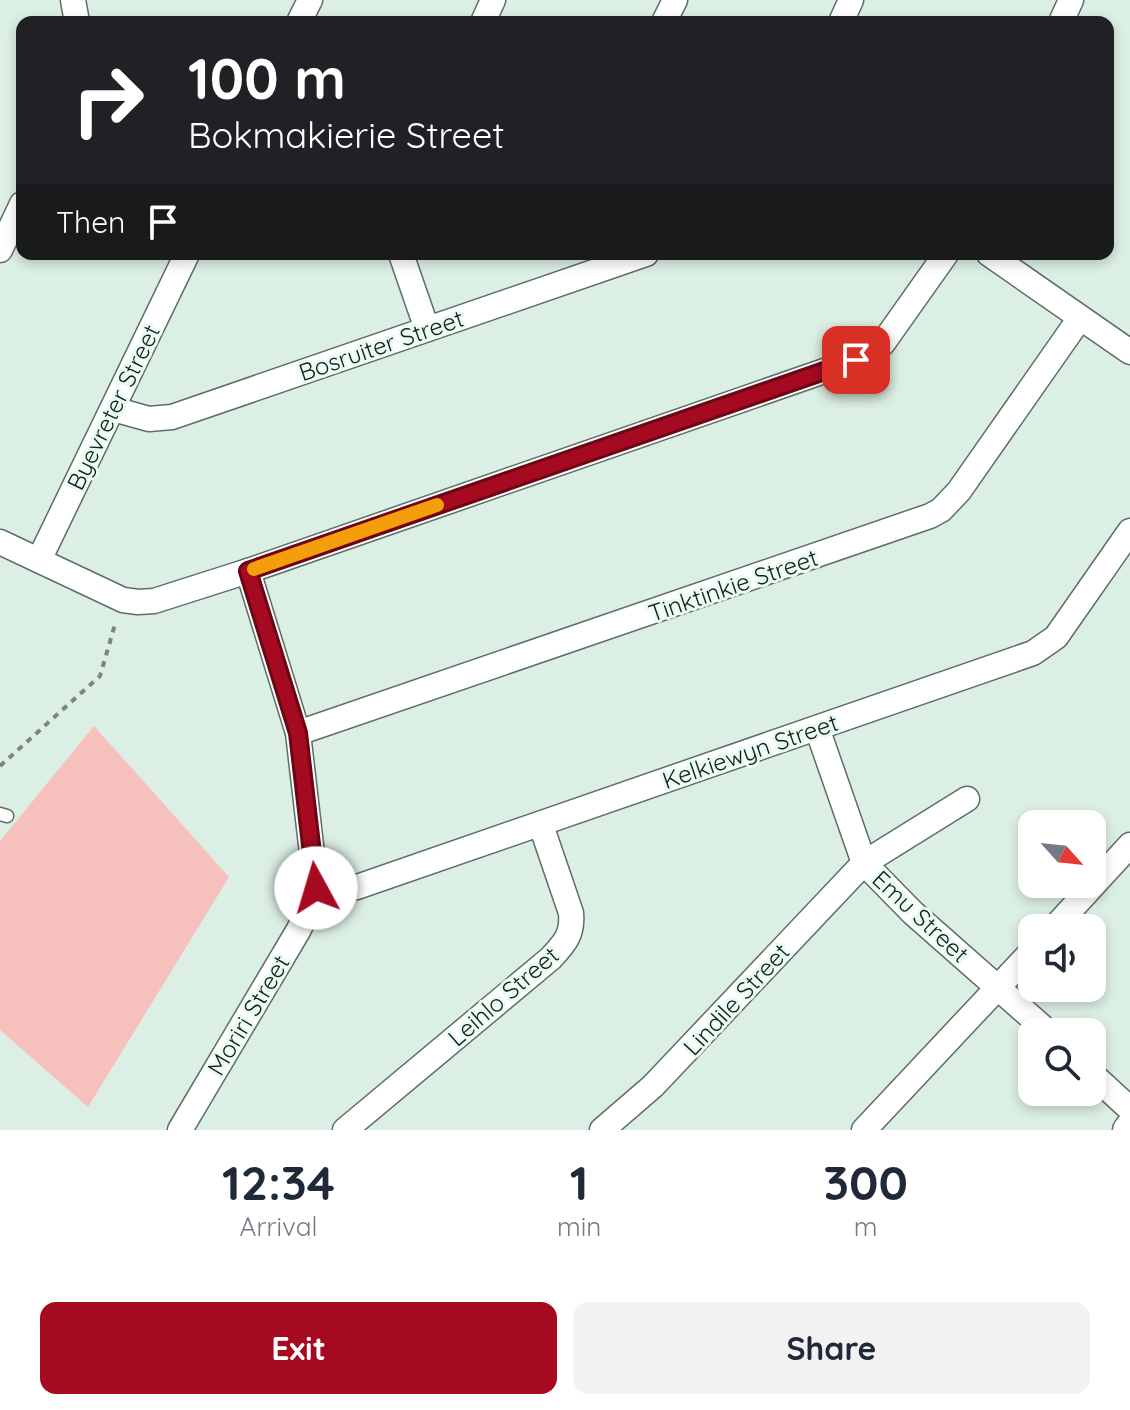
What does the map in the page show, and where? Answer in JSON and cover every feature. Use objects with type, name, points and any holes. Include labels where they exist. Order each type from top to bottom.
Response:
[{"type":"street","points":[[0,250],[16,217]]},
{"type":"street","name":"Byevreter Street","points":[[39,560],[184,260]]},
{"type":"street","points":[[403,260],[427,329]]},
{"type":"street","name":"Bosruiter Street","points":[[113,409],[149,419],[172,417],[623,260]]},
{"type":"street","points":[[0,542],[123,600],[154,601],[856,360],[883,343],[942,260]]},
{"type":"street","points":[[998,260],[1130,352]]},
{"type":"street","name":"Tinktinkie Street","points":[[298,733],[930,516],[941,510],[959,491],[1080,318]]},
{"type":"street","name":"Kelkiewyn Street","points":[[316,888],[334,890],[357,887],[1033,653],[1047,646],[1068,622],[1130,531]]},
{"type":"street","name":"Moriri Street","points":[[180,1130],[298,931],[316,888],[298,733],[248,571]]},
{"type":"street","name":"Emu Street","points":[[817,728],[864,863],[913,913],[1033,1018]]},
{"type":"street","name":"Lindile Street","points":[[602,1130],[653,1086],[864,863],[967,799]]},
{"type":"street","name":"Leihlo Street","points":[[345,1130],[551,958],[568,940],[572,926],[571,913],[541,825]]},
{"type":"street","points":[[1067,914],[1130,845]]},
{"type":"street","points":[[864,1130],[1018,967]]},
{"type":"street","points":[[1106,1087],[1130,1109]]},
{"type":"path","points":[[0,766],[100,676],[123,600]]},
{"type":"shaded area","points":[[94,726],[229,877],[88,1107],[0,1030],[0,841]]},
{"type":"slow traffic","points":[[254,569],[437,505]]},
{"type":"route","points":[[316,888],[298,733],[248,571],[856,360]]}]
